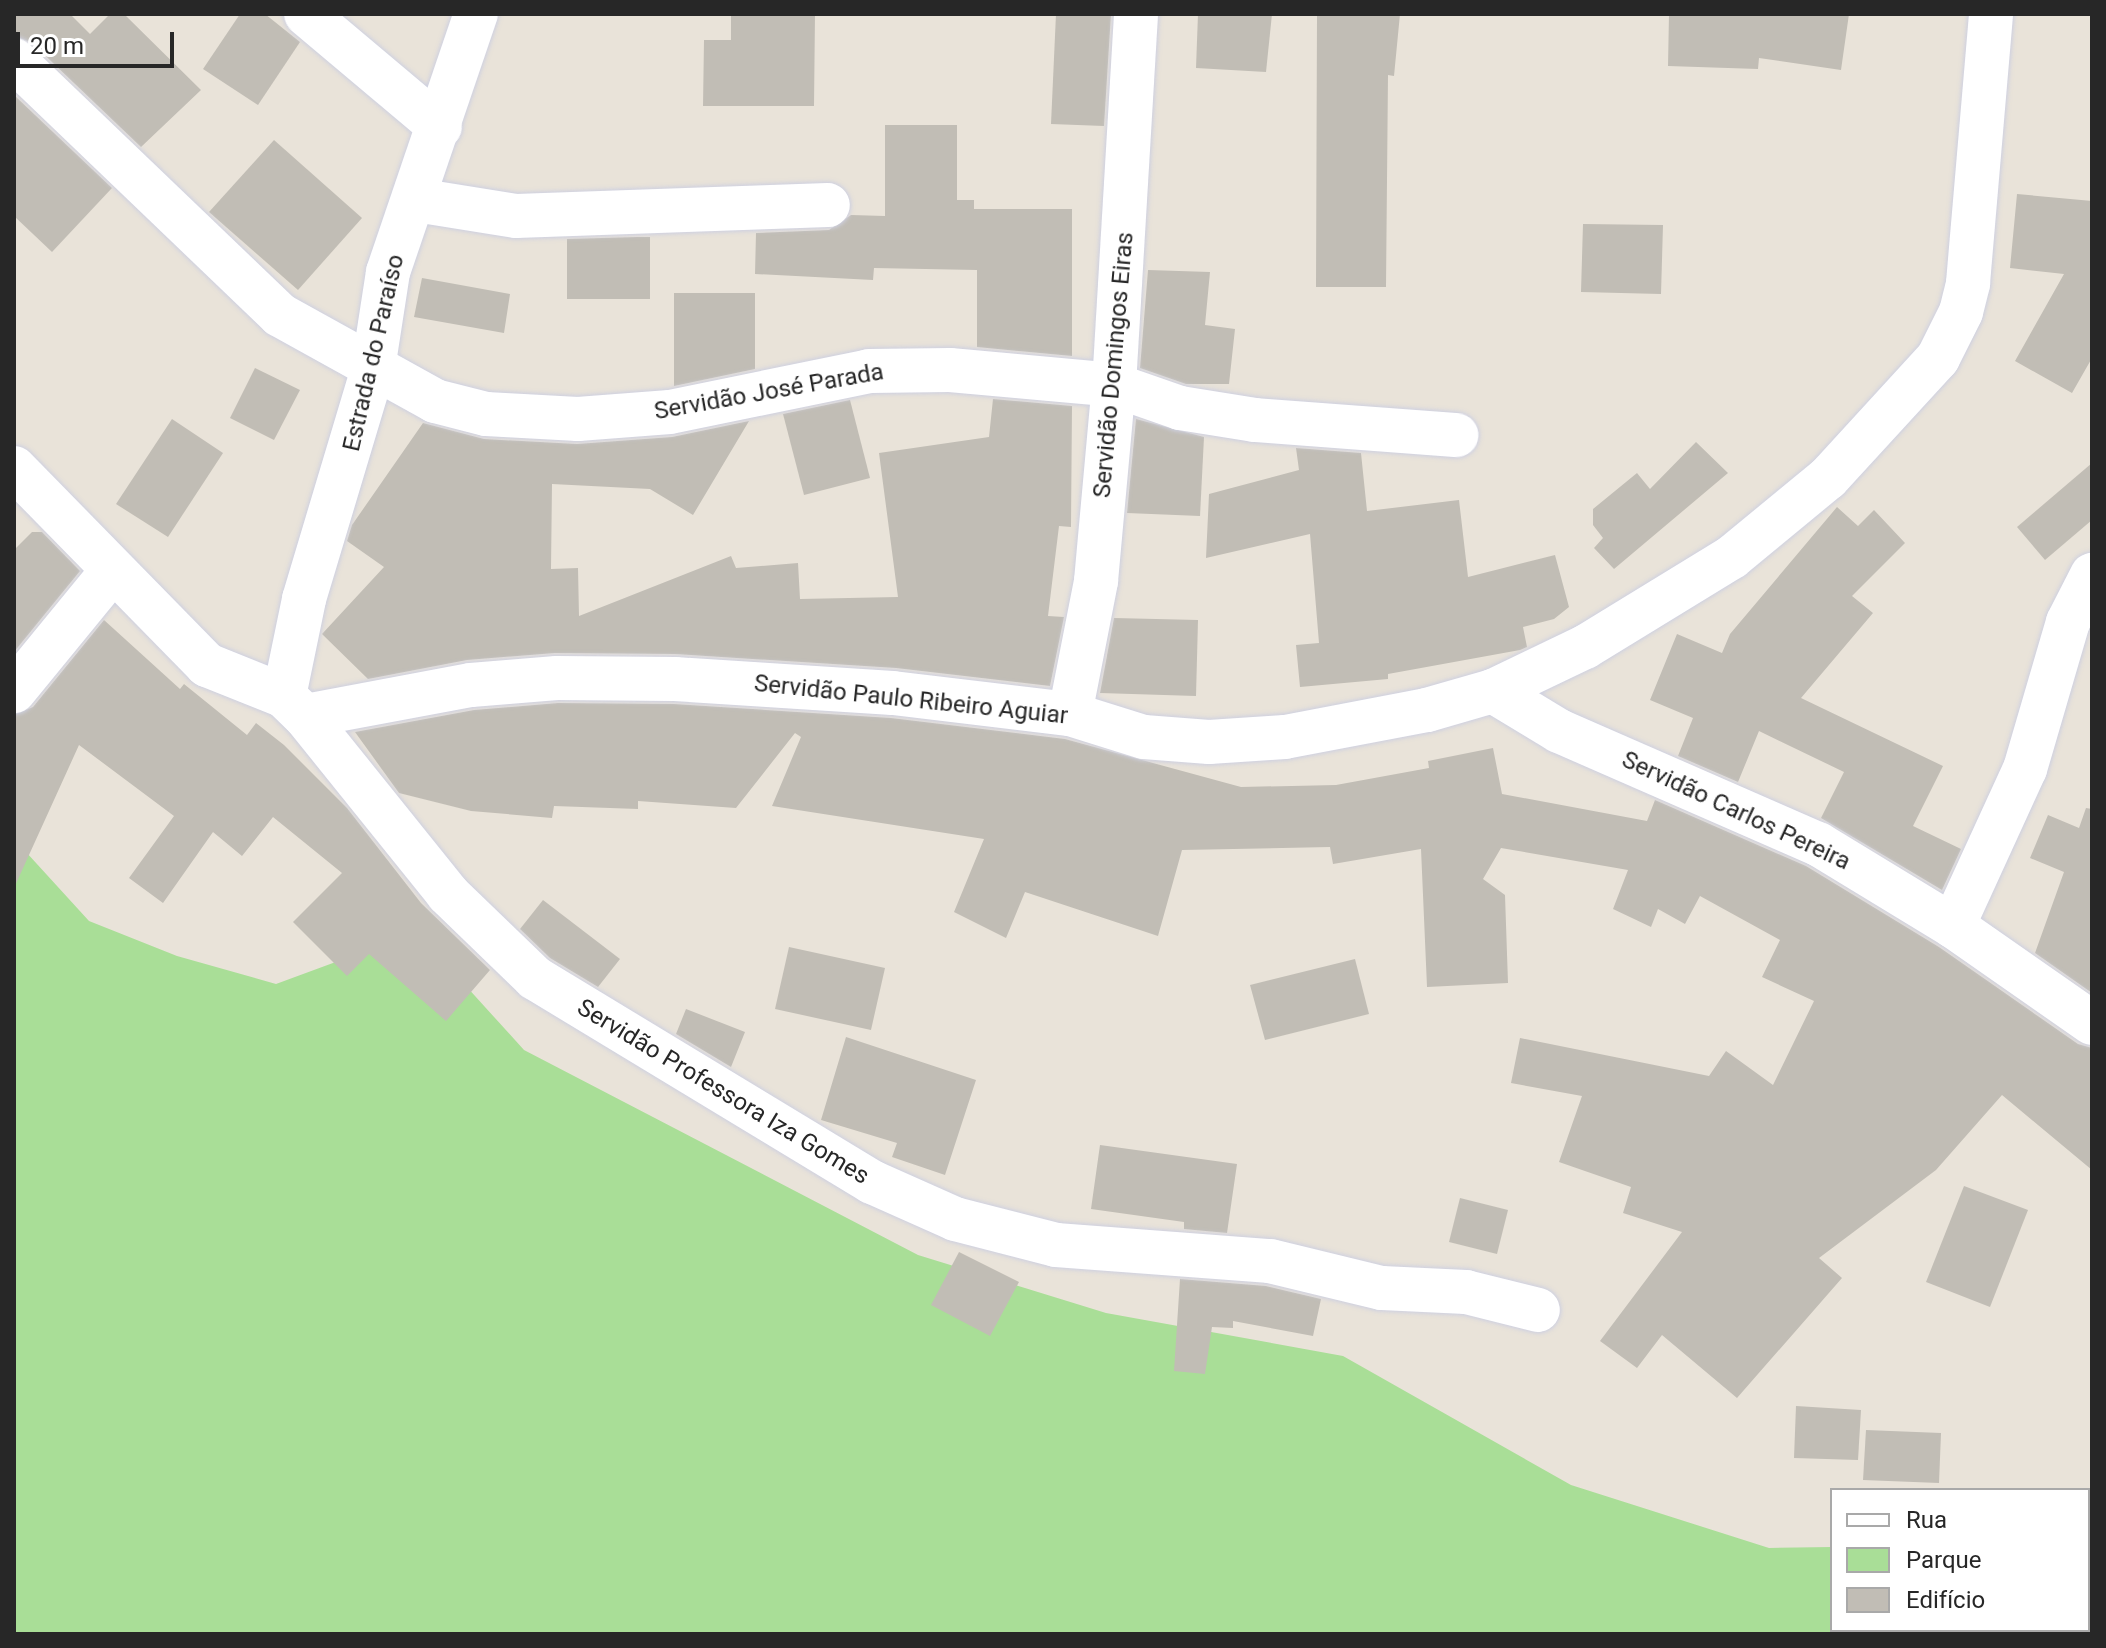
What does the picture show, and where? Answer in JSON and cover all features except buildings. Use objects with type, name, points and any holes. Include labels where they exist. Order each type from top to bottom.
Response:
[{"type":"street","points":[[306,14],[440,127]]},
{"type":"street","name":"Estrada do Paraíso","points":[[294,706],[304,599],[373,369],[388,272],[416,200],[476,14]]},
{"type":"street","name":"Servidão Domingos Eiras","points":[[1070,714],[1096,581],[1114,385],[1136,14]]},
{"type":"street","name":"Servidão Paulo Ribeiro Aguiar","points":[[294,706],[557,678],[796,685],[1070,714],[1144,737],[1209,742],[1285,737],[1493,691],[1640,616],[1732,557],[1828,478],[1938,358],[1961,312],[1968,283],[1991,14]]},
{"type":"street","name":"Servidão José Parada","points":[[14,60],[280,315],[435,401],[486,414],[578,419],[670,412],[869,371],[950,370],[1114,385],[1180,408],[1255,420],[1456,435]]},
{"type":"street","points":[[416,200],[516,216],[828,205]]},
{"type":"street","points":[[14,468],[207,665],[294,706]]},
{"type":"street","points":[[14,691],[113,570]]},
{"type":"street","points":[[1953,926],[2025,769],[2068,622],[2092,575]]},
{"type":"street","name":"Servidão Carlos Pereira","points":[[1493,691],[1559,731],[1818,844],[1953,926],[2092,1023]]},
{"type":"street","name":"Servidão Professora Iza Gomes","points":[[294,706],[448,894],[535,978],[872,1182],[955,1219],[1056,1245],[1270,1261],[1382,1288],[1466,1292],[1538,1310]]},
{"type":"green space","points":[[14,848],[26,852],[89,921],[177,956],[276,984],[417,932],[524,1050],[918,1255],[1106,1313],[1343,1356],[1571,1485],[1769,1548],[1830,1547],[1830,1632],[2090,1632],[2092,1537],[2092,1634],[14,1634]]}]
